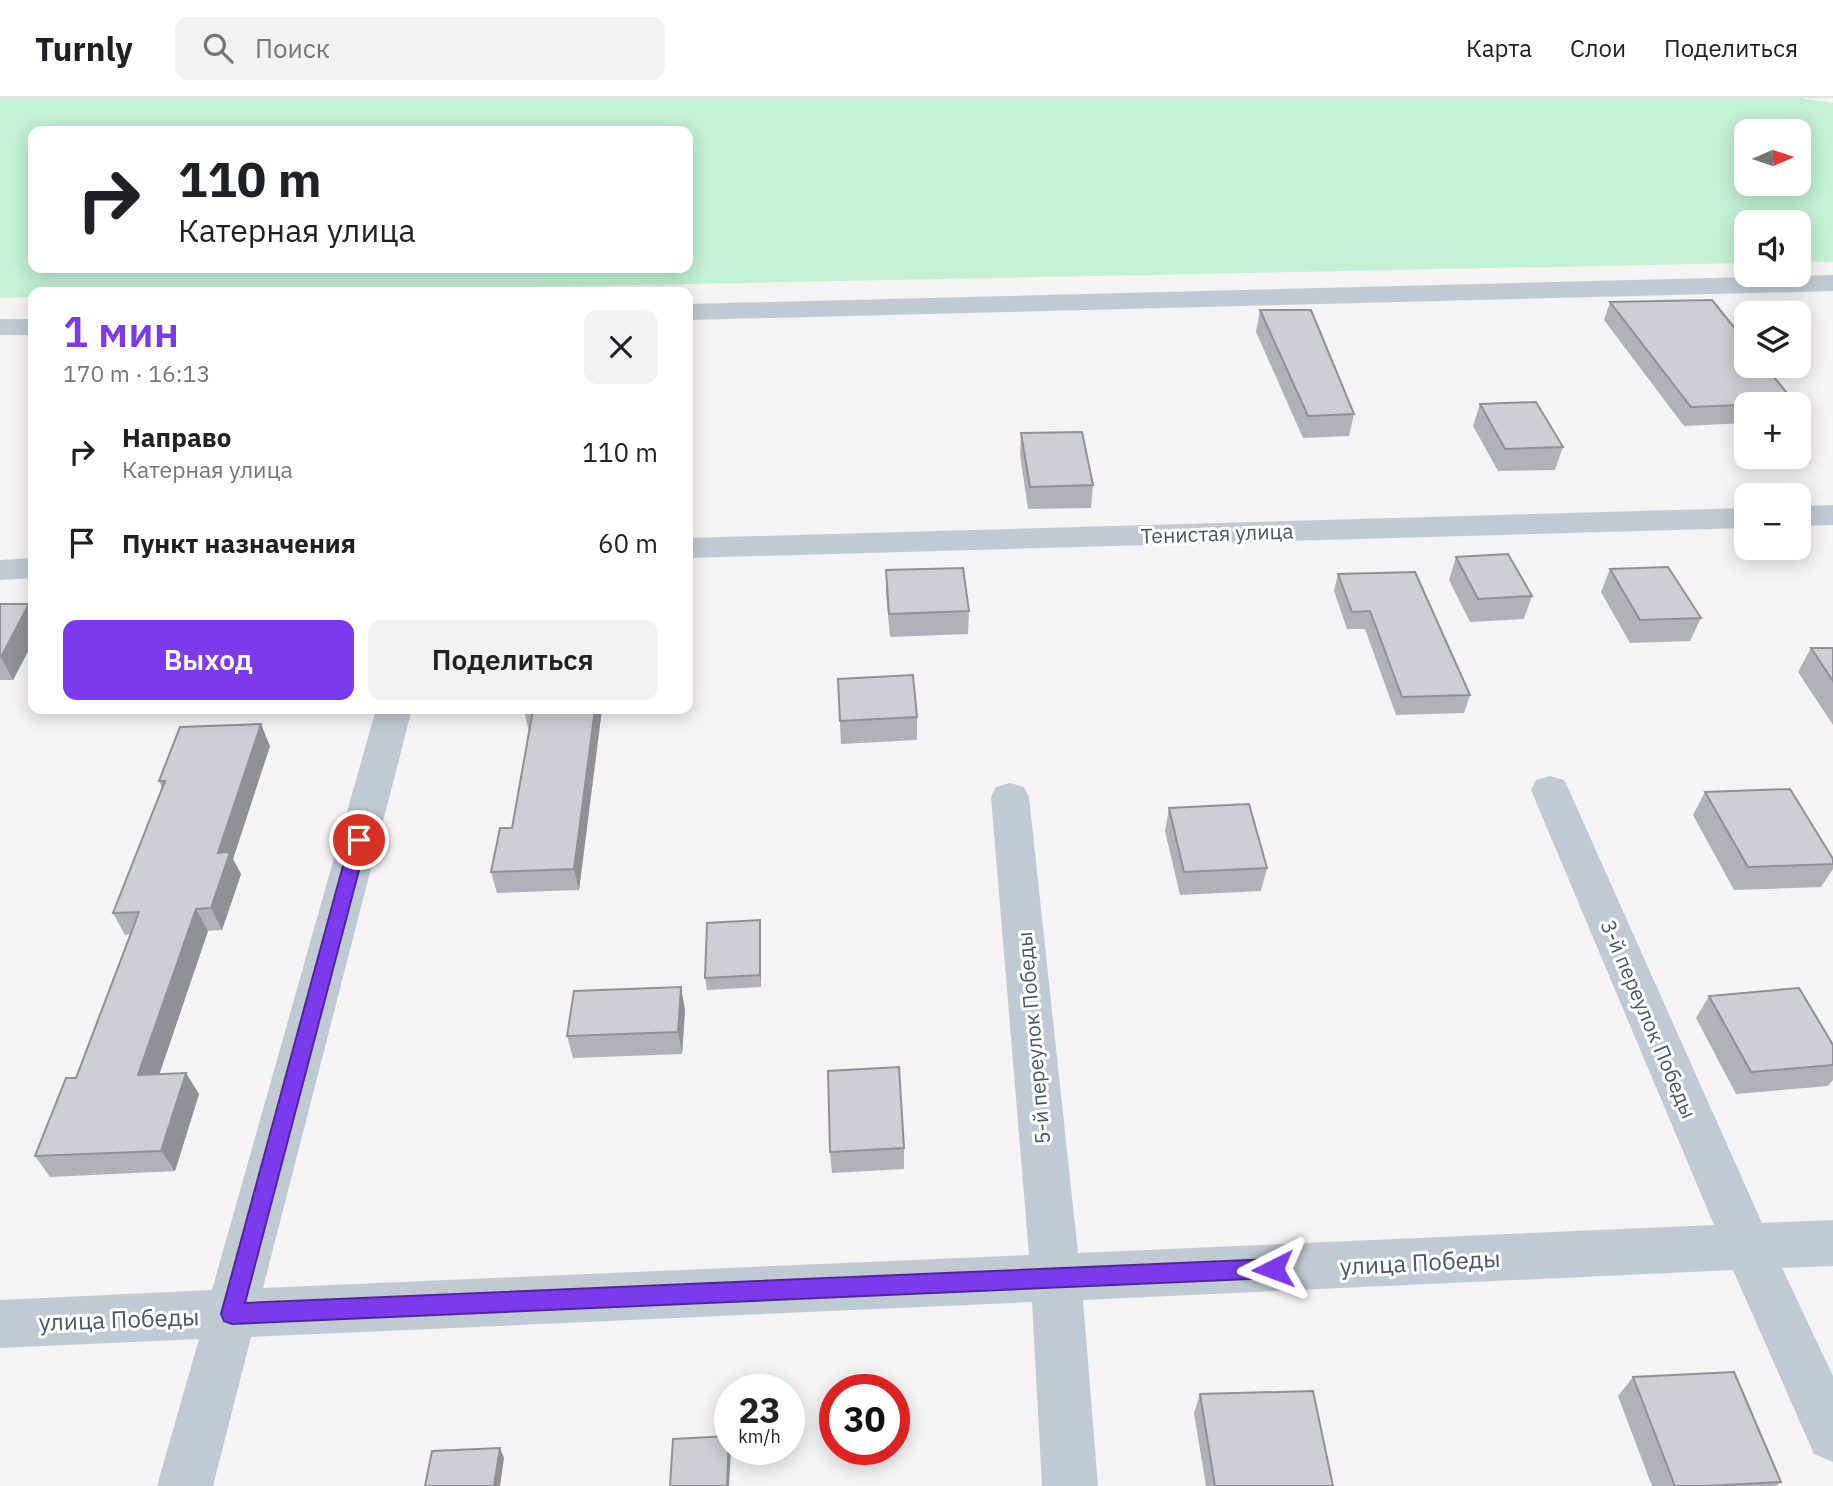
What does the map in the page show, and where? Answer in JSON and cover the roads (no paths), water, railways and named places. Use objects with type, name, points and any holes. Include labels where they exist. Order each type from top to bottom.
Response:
[{"type":"street","points":[[693,312],[1833,283]]},
{"type":"street","points":[[0,327],[28,327]]},
{"type":"street","points":[[1811,516],[1833,515]]},
{"type":"street","name":"Тенистая улица","points":[[693,548],[1734,518]]},
{"type":"street","points":[[0,569],[28,568]]},
{"type":"street","points":[[185,1486],[393,714]]},
{"type":"street","name":"3-й переулок Победы","points":[[1550,790],[1748,1248],[1833,1435]]},
{"type":"street","name":"5-й переулок Победы","points":[[1010,797],[1056,1278],[1070,1486]]},
{"type":"street","name":"улица Победы","points":[[0,1324],[1833,1243]]}]
